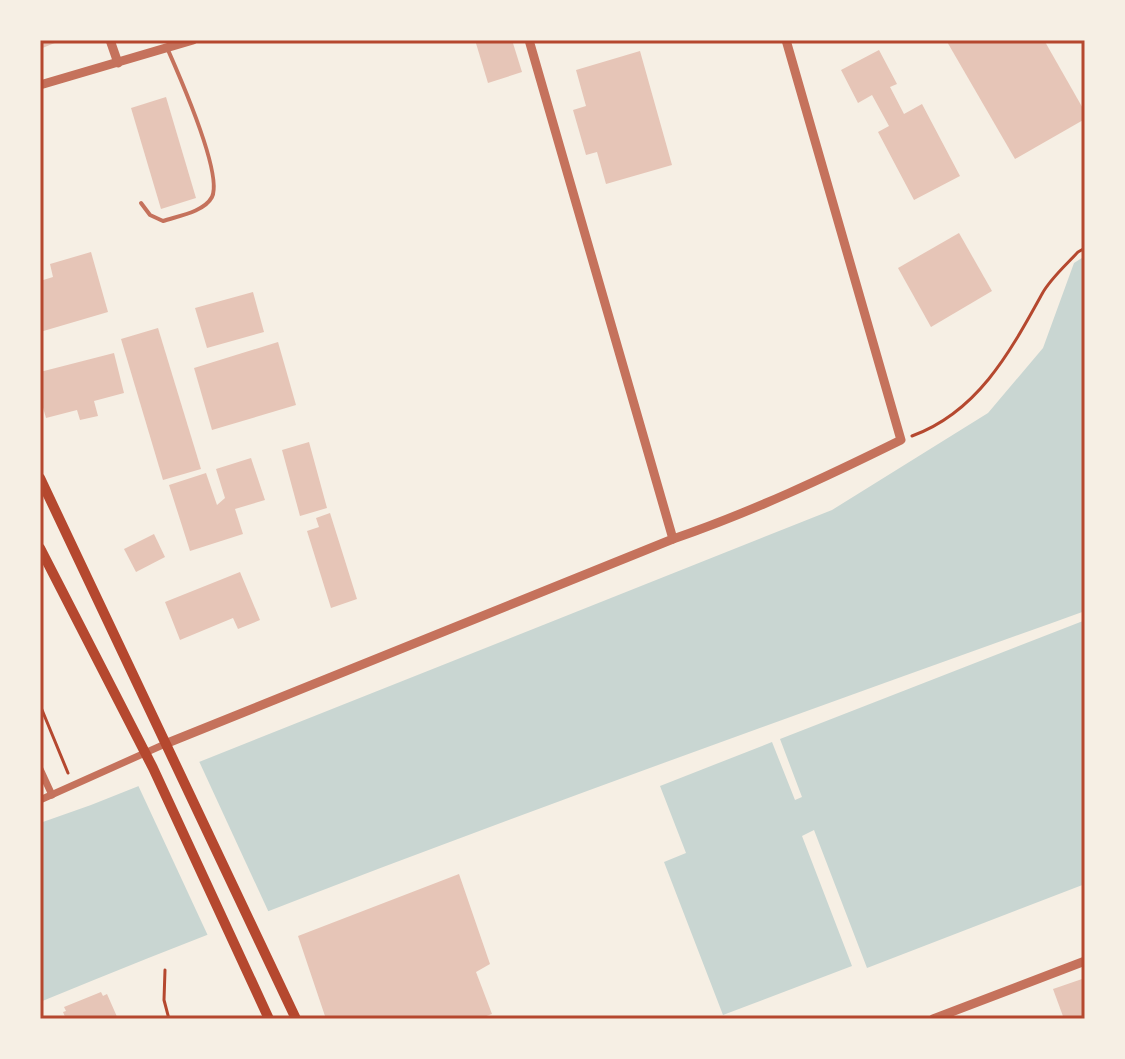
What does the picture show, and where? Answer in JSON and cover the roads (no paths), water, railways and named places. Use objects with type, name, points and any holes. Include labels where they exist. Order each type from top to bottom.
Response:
[{"type":"main road","points":[[40,478],[296,1019]]},
{"type":"main road","points":[[40,548],[153,768],[269,1019]]},
{"type":"street","points":[[110,40],[118,63]]},
{"type":"street","points":[[40,85],[193,40]]},
{"type":"street","points":[[529,40],[673,539]]},
{"type":"street","points":[[40,800],[165,744],[787,496],[901,440],[786,40]]},
{"type":"street","points":[[40,769],[52,795]]},
{"type":"street","points":[[933,1019],[1085,961]]},
{"type":"lane","points":[[141,203],[150,215],[163,221],[200,209],[212,197],[214,178],[187,95],[167,48]]}]
